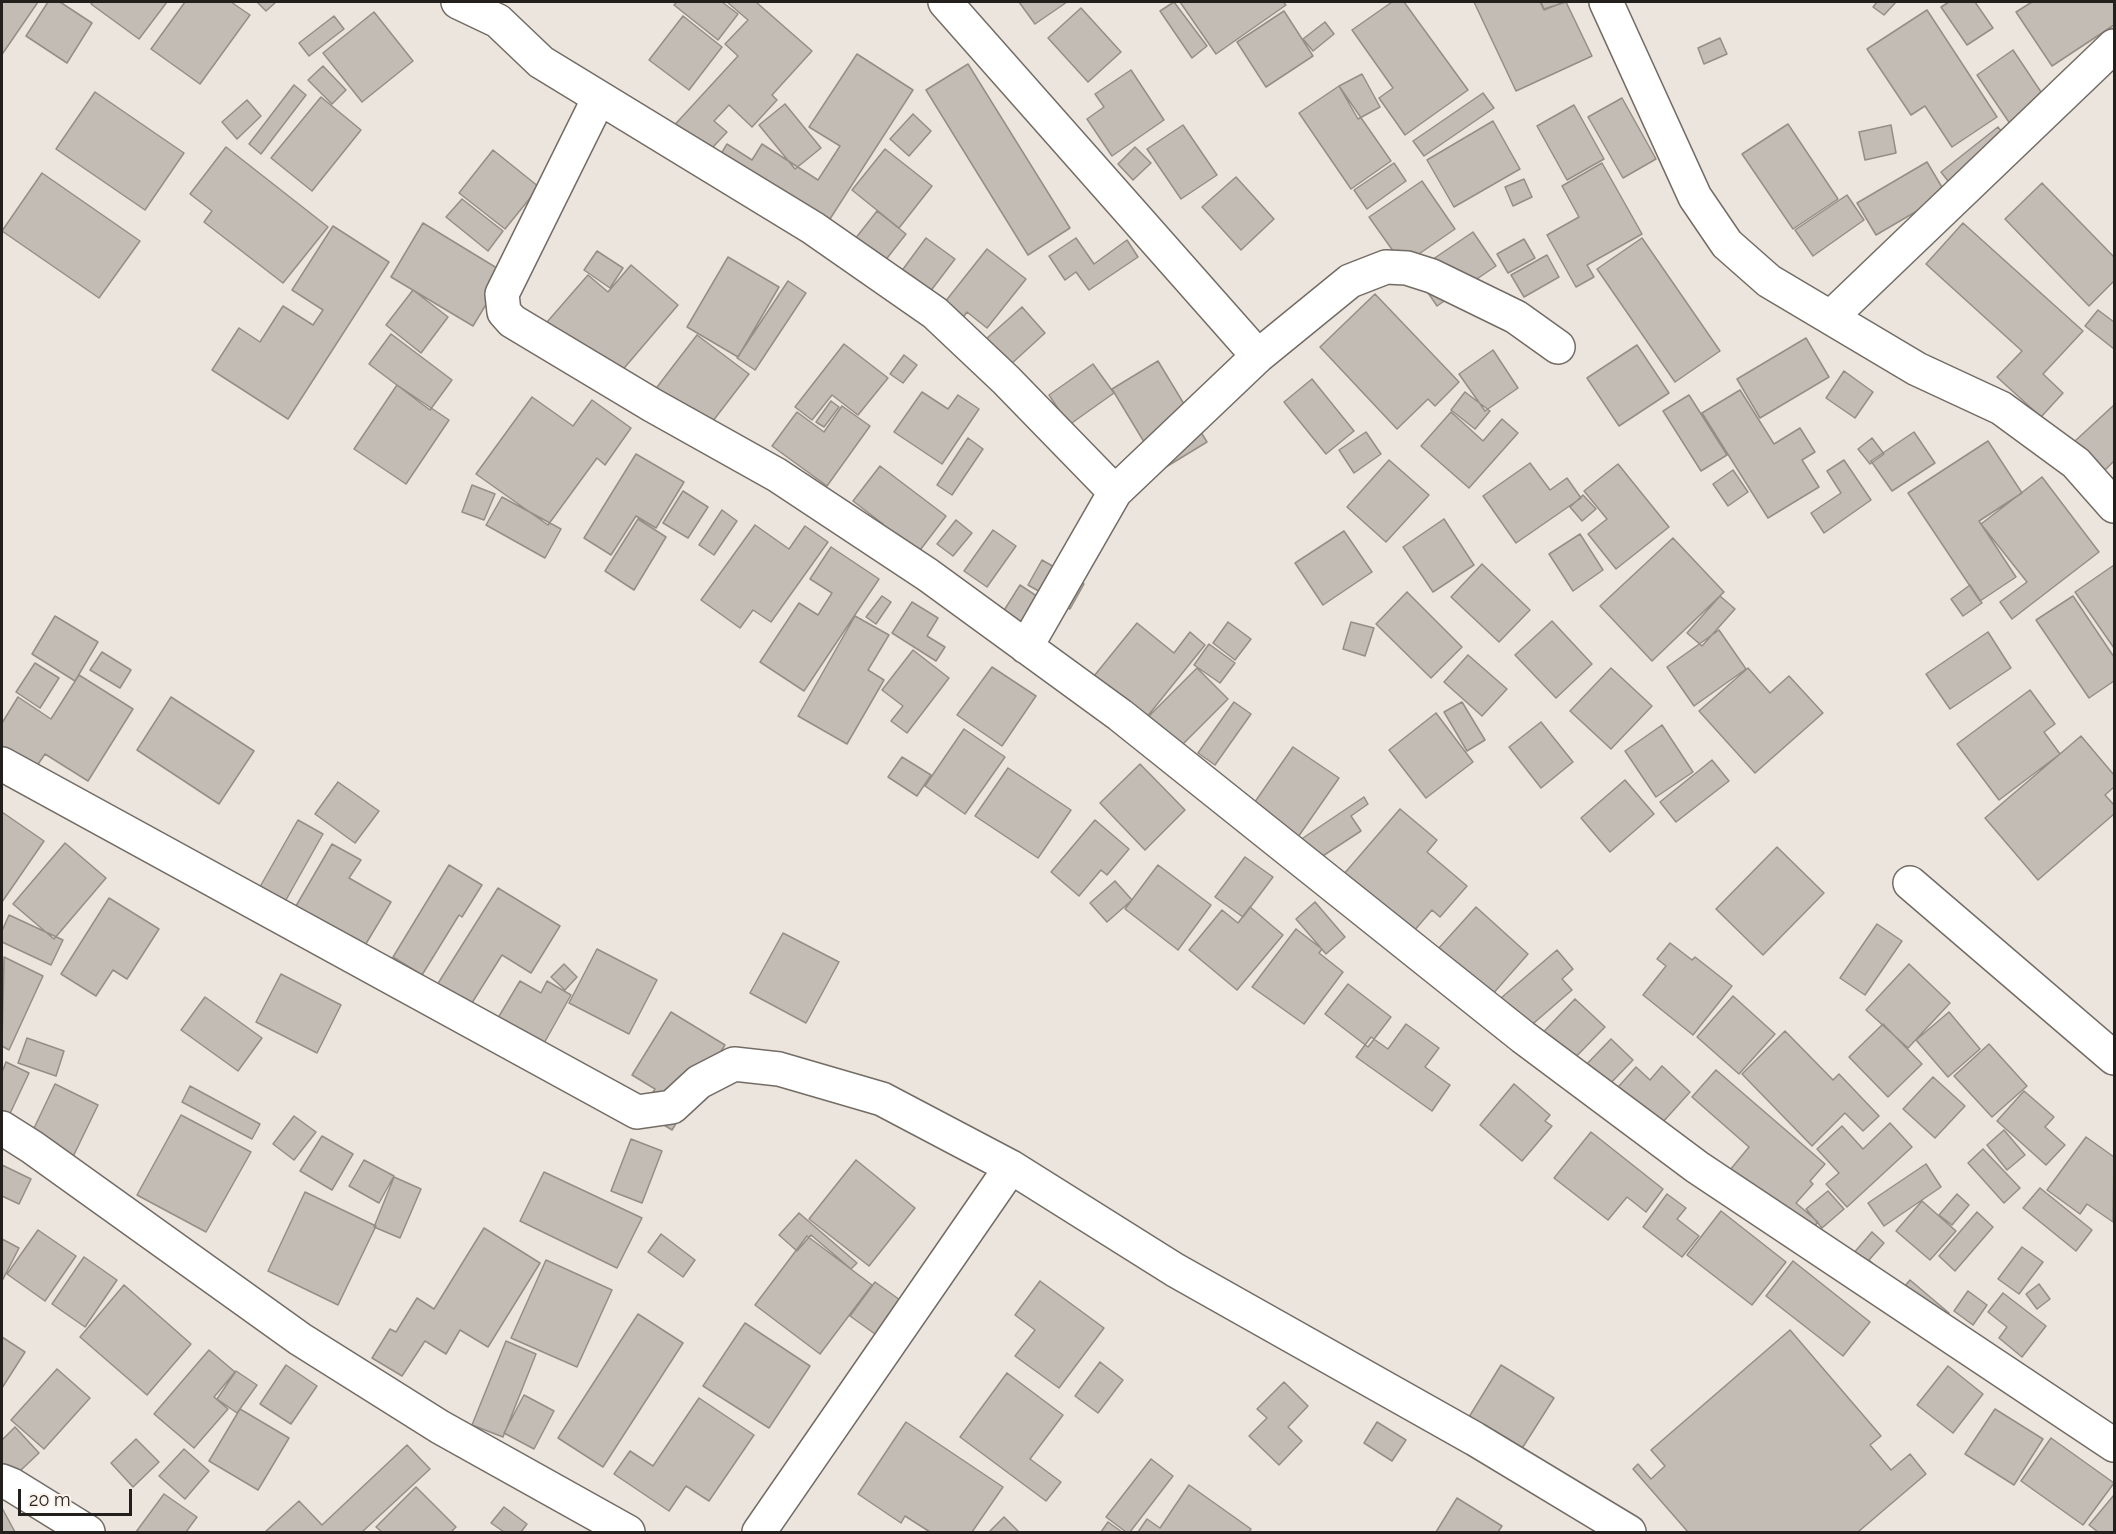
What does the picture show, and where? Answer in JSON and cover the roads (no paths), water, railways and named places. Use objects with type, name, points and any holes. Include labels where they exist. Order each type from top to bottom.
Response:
[{"type":"street","points":[[458,2],[507,11],[541,62],[813,228],[935,313],[1006,380],[1115,492]]},
{"type":"street","points":[[945,2],[1258,356]]},
{"type":"street","points":[[1606,2],[1695,197],[1726,244],[1769,281],[1832,316],[1917,369],[2001,408],[2076,463],[2115,506]]},
{"type":"street","points":[[1832,316],[2115,46]]},
{"type":"street","points":[[599,98],[513,267],[502,294],[504,312],[512,321],[652,405],[777,475],[928,575],[1120,715],[1523,1037],[1688,1160],[2115,1445]]},
{"type":"street","points":[[1026,647],[1115,492],[1258,356],[1350,280],[1386,267],[1407,268],[1432,276],[1516,317],[1558,347]]},
{"type":"street","points":[[2,764],[637,1112],[672,1107],[699,1082],[734,1064],[779,1069],[882,1099],[1011,1167],[1175,1270],[1475,1439],[1629,1533]]},
{"type":"street","points":[[1910,883],[2115,1058]]},
{"type":"street","points":[[2,1128],[42,1153],[300,1339],[441,1427],[628,1533]]},
{"type":"street","points":[[759,1533],[1011,1167]]},
{"type":"street","points":[[2,1481],[88,1533]]}]
